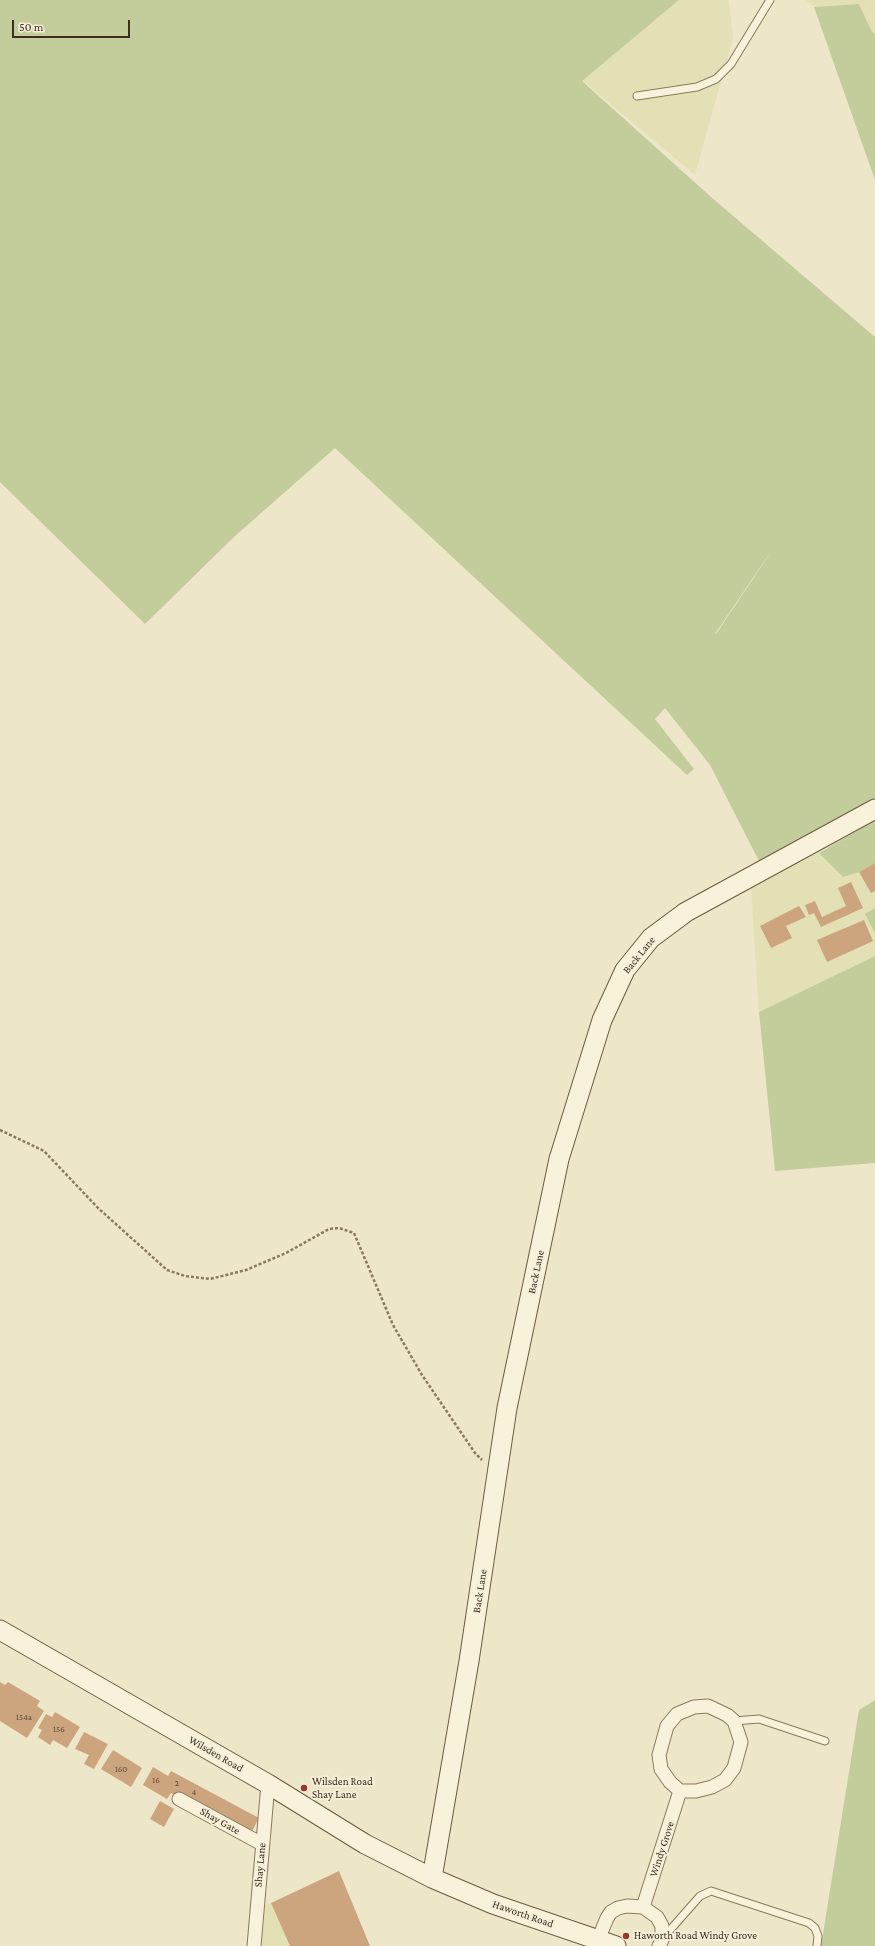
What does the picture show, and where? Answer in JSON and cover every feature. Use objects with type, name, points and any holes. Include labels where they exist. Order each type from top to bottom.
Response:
[{"type":"street","name":"Back Lane","points":[[432,1878],[469,1661],[508,1408],[559,1159],[602,1020],[625,970],[651,938],[686,912],[875,809]]},
{"type":"street","name":"Wilsden Road","points":[[0,1630],[268,1784],[365,1844],[432,1878]]},
{"type":"street","points":[[708,1706],[727,1715],[734,1721],[741,1742],[734,1768],[725,1780],[712,1787],[696,1791],[680,1791],[670,1782],[661,1769],[659,1755],[667,1726],[677,1714],[694,1707],[708,1706]]},
{"type":"street","name":"Shay Lane","points":[[254,1946],[268,1784]]},
{"type":"street","name":"Windy Grove","points":[[643,1907],[680,1791]]},
{"type":"street","name":"Shay Gate","points":[[179,1799],[262,1844]]},
{"type":"street","name":"Haworth Road","points":[[432,1878],[493,1904],[616,1946]]},
{"type":"street","points":[[598,1940],[611,1912],[618,1908],[627,1906],[643,1907],[657,1917],[662,1926],[661,1943]]},
{"type":"lane","points":[[637,96],[697,87],[716,79],[731,64],[770,0]]},
{"type":"lane","points":[[734,1721],[759,1719],[825,1741]]},
{"type":"lane","points":[[661,1943],[700,1896],[711,1891],[809,1923],[816,1928],[818,1936],[817,1946]]},
{"type":"path","points":[[0,1130],[44,1151],[98,1208],[167,1270],[185,1276],[210,1279],[246,1270],[286,1253],[329,1229],[339,1228],[354,1233],[393,1325],[422,1375],[475,1453],[498,1471]]},
{"type":"shaded area","points":[[679,0],[729,0],[733,38],[695,175],[582,80]]},
{"type":"shaded area","points":[[806,0],[875,0],[875,34],[872,32],[859,4],[814,7]]},
{"type":"shaded area","points":[[875,820],[875,956],[759,1012],[751,888],[804,859],[819,853]]},
{"type":"shaded area","points":[[271,1903],[290,1946],[260,1946],[263,1906]]},
{"type":"green space","points":[[0,0],[679,0],[582,81],[711,197],[875,337],[875,799],[759,861],[710,765],[665,708],[655,719],[694,769],[687,775],[335,448],[235,536],[145,624],[0,482]],"holes":[[[771,552],[716,634],[715,634]]]},
{"type":"green space","points":[[859,4],[872,32],[875,34],[875,180],[814,7]]},
{"type":"green space","points":[[875,820],[875,863],[859,872],[843,877],[819,853]]},
{"type":"green space","points":[[875,908],[875,933],[865,914]]},
{"type":"green space","points":[[875,956],[875,1163],[775,1171],[759,1012]]},
{"type":"green space","points":[[875,1700],[875,1946],[821,1946],[859,1710]]},
{"type":"building","points":[[875,863],[875,891],[871,893],[859,872]]},
{"type":"building","points":[[851,882],[863,908],[821,927],[814,913],[809,915],[805,905],[815,901],[822,917],[846,906],[838,888]]},
{"type":"building","points":[[799,906],[806,917],[786,926],[792,938],[771,948],[760,926]]},
{"type":"building","points":[[864,920],[873,941],[827,962],[817,940]]},
{"type":"building","points":[[0,1682],[5,1685],[8,1682],[40,1701],[37,1706],[44,1711],[27,1738],[0,1721]]},
{"type":"building","points":[[55,1712],[80,1727],[67,1748],[53,1740],[50,1745],[38,1737],[42,1730],[38,1728],[46,1714],[52,1717]]},
{"type":"building","points":[[84,1732],[108,1744],[94,1769],[84,1764],[89,1755],[75,1749]]},
{"type":"building","points":[[113,1750],[142,1768],[131,1787],[101,1769]]},
{"type":"building","points":[[153,1767],[168,1776],[171,1771],[259,1818],[251,1833],[177,1792],[175,1795],[171,1793],[167,1799],[143,1785]]},
{"type":"building","points":[[160,1801],[174,1809],[164,1827],[150,1819]]},
{"type":"building","points":[[339,1871],[370,1946],[290,1946],[271,1903]]},
{"type":"place","name":"Wilsden Road Shay Lane","points":[[304,1788]]},
{"type":"place","name":"Haworth Road Windy Grove","points":[[626,1936]]}]
